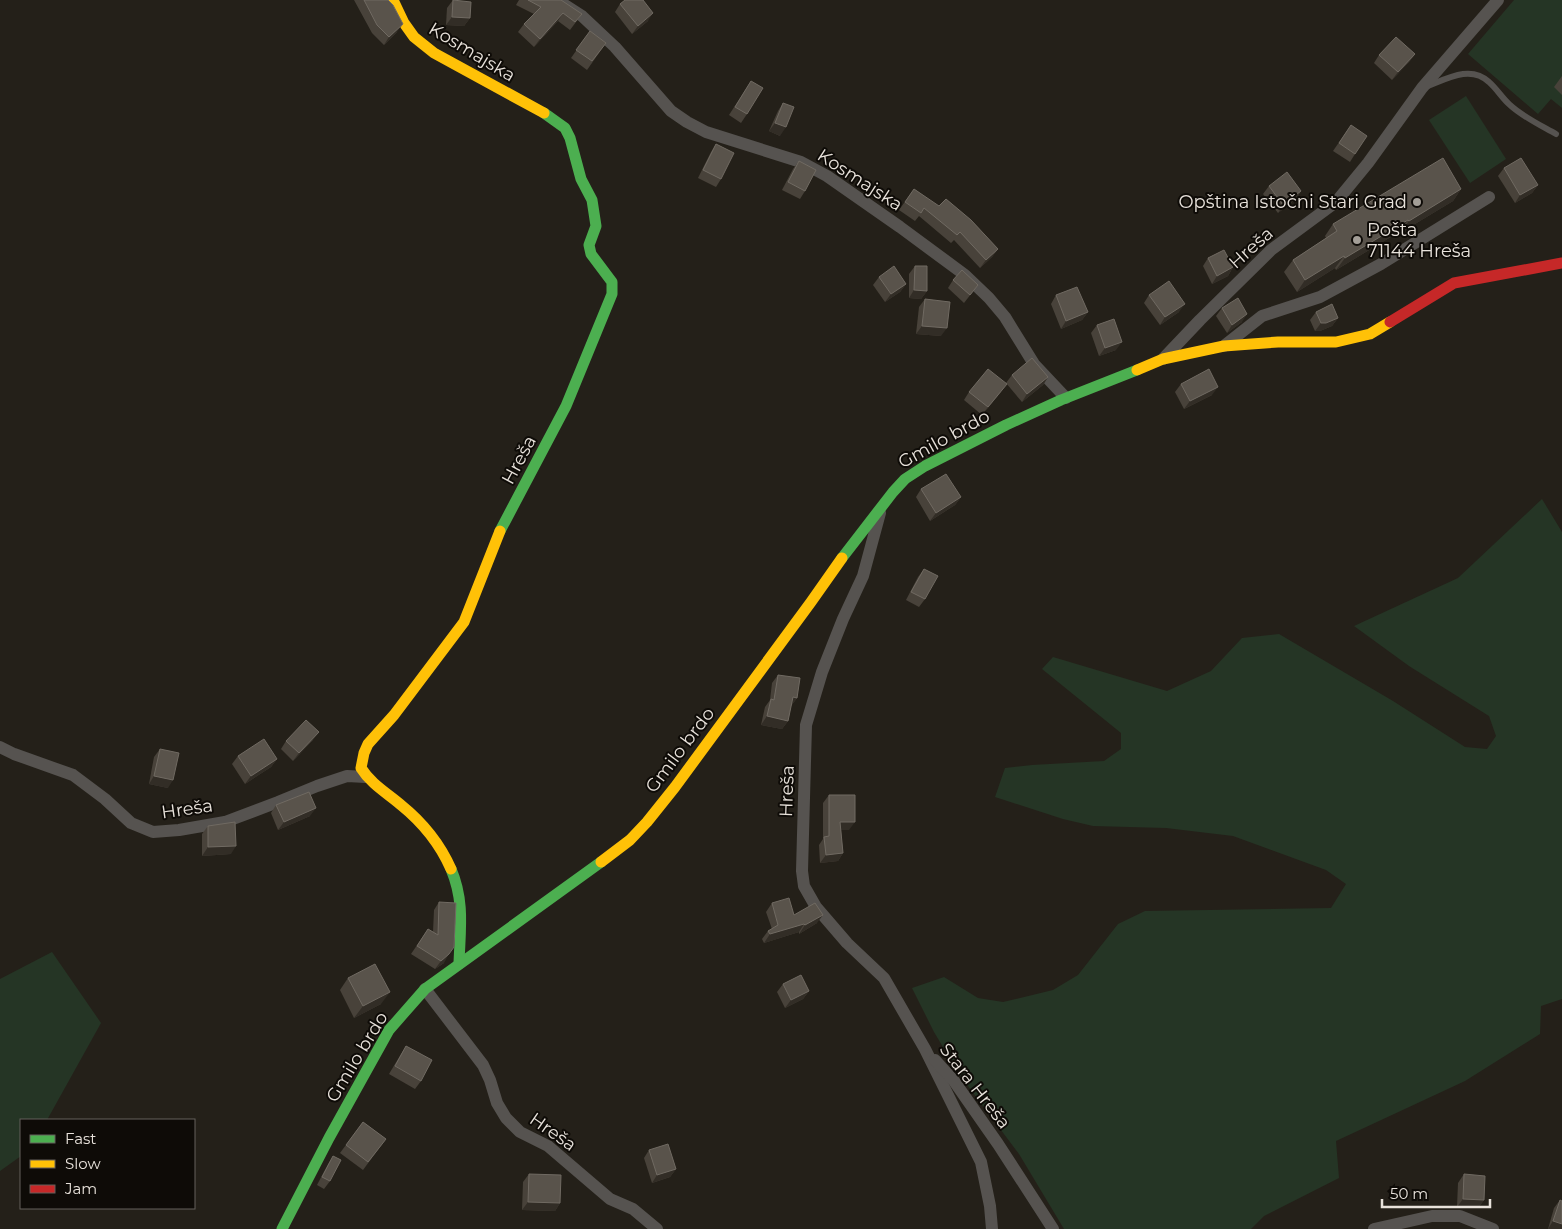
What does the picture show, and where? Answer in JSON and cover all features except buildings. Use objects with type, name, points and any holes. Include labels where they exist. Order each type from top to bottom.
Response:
[{"type":"main road","name":"Kosmajska","points":[[393,0],[404,23],[414,37],[434,54],[551,117],[565,128],[570,138]]},
{"type":"main road","name":"Hreša","points":[[366,777],[361,768],[368,744],[394,715],[464,622],[498,534],[548,444],[566,406],[612,294],[612,282],[591,254],[590,245],[596,226],[596,215],[592,200],[576,165],[570,138]]},
{"type":"main road","points":[[1163,360],[1224,346],[1278,342],[1336,342],[1370,334],[1454,283],[1562,263]]},
{"type":"main road","name":"Gmilo brdo","points":[[282,1229],[329,1138],[389,1030],[425,989],[630,840],[647,822],[675,788],[776,651],[838,562],[905,479],[924,466],[1006,425],[1066,398],[1163,360]]},
{"type":"main road","points":[[366,777],[404,807],[428,831],[444,856],[455,881],[461,905],[459,964]]},
{"type":"street","name":"Kosmajska","points":[[556,0],[582,16],[615,47],[671,111],[687,122],[706,132],[801,162],[827,176],[900,227],[965,276],[989,298],[1005,317],[1034,364],[1066,398]]},
{"type":"street","name":"Hreša","points":[[1163,360],[1200,320],[1271,250],[1336,202],[1368,163],[1422,88],[1498,0]]},
{"type":"street","points":[[1224,346],[1262,316],[1320,297],[1382,264],[1489,197]]},
{"type":"street","name":"Hreša","points":[[882,507],[863,576],[822,672],[806,725],[802,871],[804,886],[816,908],[847,943],[884,978],[925,1049]]},
{"type":"street","name":"Hreša","points":[[0,746],[21,756],[73,774],[105,799],[131,823],[153,832],[179,830],[225,822],[347,776],[366,777]]},
{"type":"street","name":"Hreša","points":[[425,989],[483,1065],[497,1102],[506,1118],[520,1132],[548,1146],[610,1199],[633,1210],[657,1229]]},
{"type":"street","name":"Stara Hreša","points":[[925,1049],[981,1162],[990,1206],[992,1229]]},
{"type":"street","name":"Stara Hreša","points":[[925,1049],[954,1081],[1053,1229]]},
{"type":"street","points":[[1374,1229],[1432,1216],[1460,1216],[1493,1229]]},
{"type":"lane","points":[[1422,88],[1466,73],[1478,74],[1488,81],[1510,105],[1526,118],[1556,134]]},
{"type":"green space","points":[[1514,0],[1562,0],[1562,108],[1551,99],[1538,114],[1468,54]]},
{"type":"green space","points":[[1466,96],[1506,159],[1470,183],[1429,120]]},
{"type":"green space","points":[[1542,499],[1562,532],[1562,999],[1541,1006],[1540,1034],[1465,1081],[1336,1141],[1339,1178],[1264,1216],[1251,1229],[1064,1229],[1019,1154],[959,1074],[934,1032],[912,988],[944,977],[978,998],[1003,1002],[1053,990],[1078,975],[1118,924],[1145,911],[1331,908],[1346,884],[1326,870],[1233,836],[1166,828],[1093,826],[1063,819],[995,797],[1005,768],[1104,761],[1121,749],[1121,733],[1042,669],[1053,657],[1167,691],[1211,671],[1242,638],[1279,634],[1393,701],[1465,747],[1487,749],[1496,736],[1489,716],[1409,666],[1354,626],[1458,578]]},
{"type":"green space","points":[[52,952],[101,1023],[48,1119],[20,1119],[20,1157],[0,1171],[0,979]]},
{"type":"traffic: fast","points":[[500,531],[566,406],[612,294],[612,282],[591,254],[589,245],[596,226],[592,200],[581,179],[570,138],[565,128],[544,113]]},
{"type":"traffic: fast","points":[[842,558],[893,492],[905,479],[925,466],[1006,425],[1061,400],[1137,370]]},
{"type":"traffic: fast","points":[[282,1229],[329,1138],[389,1030],[425,989],[601,862]]},
{"type":"traffic: fast","points":[[451,869],[460,905],[459,964]]},
{"type":"traffic: slow","points":[[393,0],[404,23],[414,37],[434,53],[544,113]]},
{"type":"traffic: slow","points":[[1137,370],[1163,359],[1224,346],[1278,342],[1336,342],[1370,334],[1390,322]]},
{"type":"traffic: slow","points":[[451,869],[442,851],[423,826],[409,812],[374,784],[361,768],[368,744],[394,715],[464,622],[500,531]]},
{"type":"traffic: slow","points":[[601,862],[630,840],[675,787],[842,558]]},
{"type":"traffic: jam","points":[[1390,322],[1454,283],[1562,263]]},
{"type":"place","name":"Opština Istočni Stari Grad","points":[[1417,202]]},
{"type":"place","name":"Pošta 71144 Hreša","points":[[1357,240]]}]
